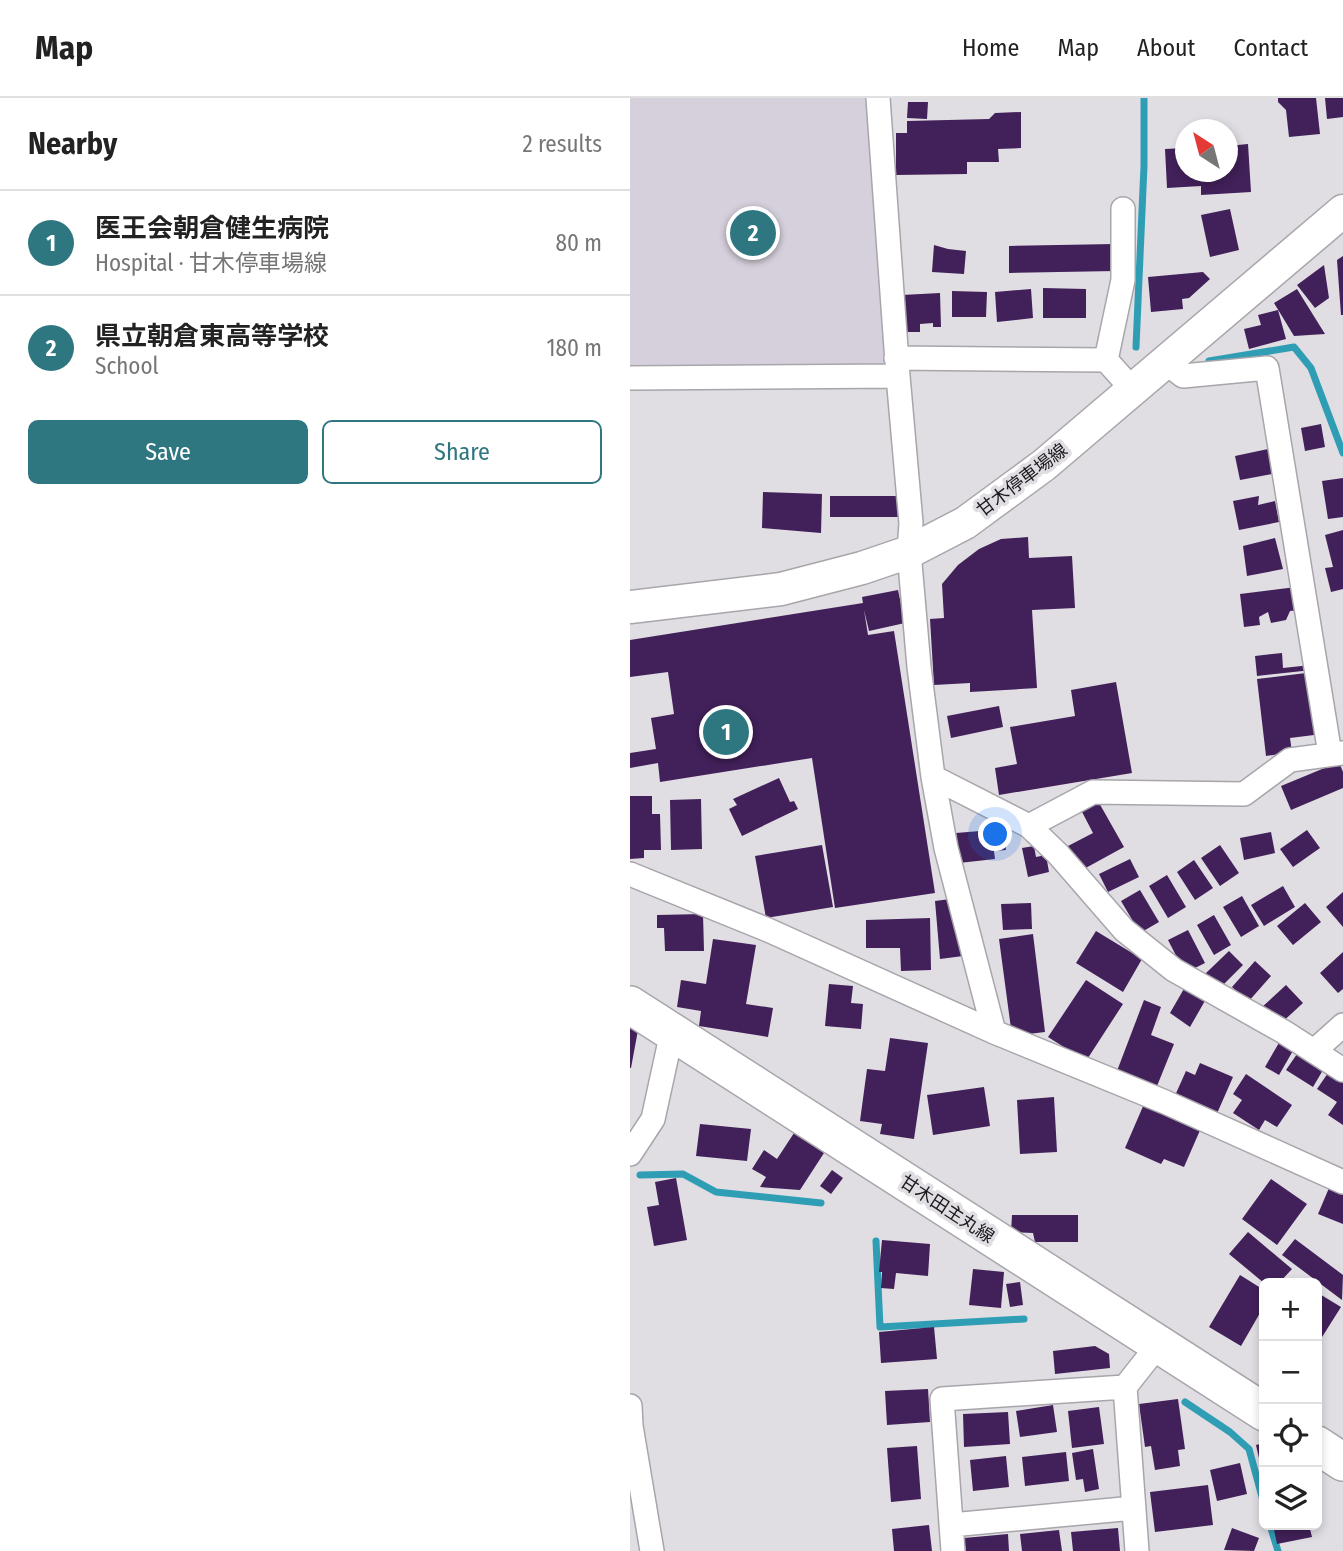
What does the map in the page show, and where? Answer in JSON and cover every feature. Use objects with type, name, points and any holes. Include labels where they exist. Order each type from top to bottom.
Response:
[{"type":"main road","name":"甘木停車場線","points":[[630,607],[781,589],[862,568],[909,552],[965,523],[1044,466],[1343,211]]},
{"type":"main road","name":"甘木田主丸線","points":[[630,1005],[1259,1409]]},
{"type":"main road","points":[[1322,1448],[1343,1462]]},
{"type":"street","points":[[878,98],[911,523],[909,552],[919,667],[933,777],[946,848],[994,1032]]},
{"type":"street","points":[[1106,360],[1123,280],[1123,209]]},
{"type":"street","points":[[630,378],[1106,360],[1133,390]]},
{"type":"street","points":[[1029,826],[1093,792],[1244,794],[1290,760],[1337,754],[1267,368],[1184,376],[1166,362]]},
{"type":"street","points":[[933,777],[1029,826],[1059,853],[1124,930],[1164,962],[1343,1070]]},
{"type":"street","points":[[630,874],[768,930],[994,1032],[1165,1102],[1343,1182]]},
{"type":"street","points":[[1314,1051],[1343,1025]]},
{"type":"street","points":[[630,1154],[653,1119],[672,1032]]},
{"type":"street","points":[[1138,1551],[1125,1387],[1159,1344]]},
{"type":"street","points":[[953,1551],[942,1399],[1125,1387]]},
{"type":"street","points":[[630,1406],[652,1551]]},
{"type":"street","points":[[951,1525],[1134,1508]]},
{"type":"shaded area","points":[[630,98],[869,98],[885,369],[630,368]]},
{"type":"building","points":[[1278,98],[1316,98],[1320,134],[1289,137],[1286,110],[1278,102]]},
{"type":"building","points":[[1325,98],[1343,98],[1343,117],[1327,119]]},
{"type":"building","points":[[908,102],[928,102],[927,119],[907,118]]},
{"type":"building","points":[[1021,112],[1021,148],[998,149],[999,162],[967,162],[967,174],[896,175],[896,133],[907,133],[907,121],[989,119],[995,113]]},
{"type":"building","points":[[1248,144],[1251,192],[1201,195],[1201,186],[1167,188],[1165,149],[1175,149],[1175,182],[1238,182],[1238,145]]},
{"type":"building","points":[[1230,209],[1239,250],[1210,257],[1201,215]]},
{"type":"building","points":[[1115,244],[1116,271],[1009,273],[1009,246]]},
{"type":"building","points":[[934,245],[966,251],[964,274],[932,272]]},
{"type":"building","points":[[1343,256],[1343,315],[1341,315],[1337,260]]},
{"type":"building","points":[[1324,265],[1329,298],[1315,308],[1297,285]]},
{"type":"building","points":[[1203,272],[1210,279],[1189,298],[1182,299],[1183,309],[1151,312],[1148,277]]},
{"type":"building","points":[[1043,288],[1086,289],[1086,318],[1043,318]]},
{"type":"building","points":[[1031,289],[1033,318],[997,322],[995,292]]},
{"type":"building","points":[[1297,289],[1325,334],[1294,336],[1274,303]]},
{"type":"building","points":[[952,291],[987,292],[986,317],[952,317]]},
{"type":"building","points":[[940,293],[941,327],[933,327],[933,323],[920,324],[920,332],[904,332],[902,295]]},
{"type":"building","points":[[1278,310],[1286,339],[1249,349],[1244,329],[1261,325],[1258,315]]},
{"type":"building","points":[[1321,424],[1325,447],[1305,451],[1301,428]]},
{"type":"building","points":[[1268,449],[1272,474],[1240,480],[1235,456]]},
{"type":"building","points":[[1343,478],[1343,517],[1328,519],[1322,481]]},
{"type":"building","points":[[763,492],[822,494],[821,533],[762,528]]},
{"type":"building","points":[[830,496],[898,496],[898,517],[830,517]]},
{"type":"building","points":[[1259,496],[1258,505],[1275,501],[1279,522],[1239,530],[1233,501]]},
{"type":"building","points":[[1343,530],[1343,589],[1331,592],[1325,568],[1333,567],[1325,535]]},
{"type":"building","points":[[1028,537],[1029,558],[1072,556],[1075,608],[1032,610],[1037,688],[970,692],[970,683],[934,685],[930,619],[944,618],[942,584],[958,565],[979,549],[1001,539]]},
{"type":"building","points":[[1275,538],[1283,569],[1247,576],[1243,546]]},
{"type":"building","points":[[1296,587],[1299,610],[1290,611],[1286,620],[1271,623],[1268,612],[1259,617],[1260,625],[1244,627],[1240,594]]},
{"type":"building","points":[[898,590],[905,623],[869,631],[864,610],[868,635],[894,631],[935,893],[835,908],[812,758],[660,782],[658,763],[630,768],[630,753],[656,749],[651,718],[674,714],[668,672],[630,677],[630,640],[863,603],[862,597]]},
{"type":"building","points":[[1282,653],[1283,668],[1311,665],[1312,670],[1257,676],[1255,656]]},
{"type":"building","points":[[1314,672],[1322,734],[1290,738],[1292,752],[1266,756],[1257,679]]},
{"type":"building","points":[[1116,682],[1132,773],[999,795],[995,768],[1017,764],[1010,727],[1075,716],[1071,690]]},
{"type":"building","points":[[999,706],[1003,727],[951,738],[947,716]]},
{"type":"building","points":[[1339,762],[1343,772],[1343,788],[1291,810],[1281,786]]},
{"type":"building","points":[[779,778],[790,802],[794,801],[798,809],[742,836],[729,809],[737,805],[733,799]]},
{"type":"building","points":[[630,796],[652,796],[652,814],[660,814],[661,850],[644,850],[644,858],[630,859]]},
{"type":"building","points":[[701,799],[702,849],[671,850],[670,800]]},
{"type":"building","points":[[1098,801],[1124,847],[1082,870],[1068,846],[1093,833],[1081,810]]},
{"type":"building","points":[[1004,829],[1006,850],[994,851],[995,859],[959,863],[956,833]]},
{"type":"building","points":[[1307,830],[1320,848],[1293,867],[1280,849]]},
{"type":"building","points":[[1271,832],[1275,853],[1244,860],[1240,838]]},
{"type":"building","points":[[822,845],[833,907],[766,918],[755,856]]},
{"type":"building","points":[[1220,845],[1239,873],[1220,886],[1201,858]]},
{"type":"building","points":[[1034,846],[1036,857],[1046,855],[1049,872],[1028,877],[1022,848]]},
{"type":"building","points":[[1130,859],[1139,877],[1108,892],[1099,874]]},
{"type":"building","points":[[1194,860],[1213,888],[1195,900],[1177,872]]},
{"type":"building","points":[[1167,875],[1186,907],[1168,918],[1149,886]]},
{"type":"building","points":[[1283,886],[1295,907],[1264,926],[1251,905]]},
{"type":"building","points":[[1140,890],[1159,922],[1140,933],[1121,901]]},
{"type":"building","points":[[1343,892],[1343,927],[1326,907]]},
{"type":"building","points":[[1242,896],[1259,926],[1241,937],[1223,907]]},
{"type":"building","points":[[958,898],[963,956],[940,959],[935,901]]},
{"type":"building","points":[[1031,903],[1032,929],[1003,930],[1001,904]]},
{"type":"building","points":[[1305,903],[1321,922],[1293,945],[1277,926]]},
{"type":"building","points":[[703,914],[704,951],[665,951],[664,928],[657,928],[657,915]]},
{"type":"building","points":[[1214,915],[1231,945],[1214,955],[1197,925]]},
{"type":"building","points":[[930,918],[931,970],[901,971],[900,948],[866,948],[866,920]]},
{"type":"building","points":[[1188,930],[1205,963],[1185,973],[1168,940]]},
{"type":"building","points":[[1096,931],[1142,959],[1123,992],[1076,963]]},
{"type":"building","points":[[1033,934],[1045,1032],[1012,1036],[999,939]]},
{"type":"building","points":[[713,939],[756,945],[746,1004],[773,1008],[768,1037],[699,1026],[701,1011],[677,1007],[681,980],[706,984]]},
{"type":"building","points":[[1229,951],[1243,965],[1219,989],[1205,974]]},
{"type":"building","points":[[1343,952],[1343,989],[1338,993],[1320,973]]},
{"type":"building","points":[[1255,961],[1271,976],[1248,1002],[1232,987]]},
{"type":"building","points":[[1086,980],[1123,1004],[1086,1061],[1048,1037]]},
{"type":"building","points":[[829,984],[853,986],[851,1003],[863,1004],[861,1029],[825,1026]]},
{"type":"building","points":[[1286,985],[1303,1003],[1278,1026],[1261,1008]]},
{"type":"building","points":[[1185,987],[1206,999],[1190,1027],[1170,1013]]},
{"type":"building","points":[[1144,1000],[1161,1007],[1151,1035],[1174,1044],[1157,1086],[1117,1071]]},
{"type":"building","points":[[630,1028],[638,1030],[631,1068],[630,1068]]},
{"type":"building","points":[[890,1038],[928,1043],[914,1139],[880,1134],[882,1124],[860,1121],[867,1069],[885,1071]]},
{"type":"building","points":[[1280,1041],[1294,1049],[1279,1075],[1265,1067]]},
{"type":"building","points":[[1297,1054],[1323,1070],[1313,1087],[1286,1070]]},
{"type":"building","points":[[1200,1063],[1233,1077],[1215,1118],[1173,1100],[1186,1071],[1195,1075]]},
{"type":"building","points":[[1328,1073],[1343,1083],[1343,1125],[1328,1115],[1337,1102],[1317,1089]]},
{"type":"building","points":[[1246,1074],[1292,1105],[1277,1127],[1265,1120],[1259,1130],[1233,1113],[1242,1100],[1233,1094]]},
{"type":"building","points":[[984,1087],[990,1126],[933,1135],[927,1095]]},
{"type":"building","points":[[1054,1097],[1057,1152],[1020,1154],[1017,1100]]},
{"type":"building","points":[[1144,1104],[1201,1128],[1184,1167],[1164,1159],[1161,1164],[1125,1148]]},
{"type":"building","points":[[700,1124],[751,1129],[747,1161],[696,1156]]},
{"type":"building","points":[[794,1133],[824,1153],[800,1190],[760,1187],[766,1177],[752,1169],[764,1150],[777,1159]]},
{"type":"building","points":[[832,1170],[843,1178],[831,1194],[820,1186]]},
{"type":"building","points":[[676,1178],[687,1240],[654,1246],[647,1207],[659,1205],[655,1182]]},
{"type":"building","points":[[1271,1179],[1307,1204],[1277,1245],[1242,1219]]},
{"type":"building","points":[[1329,1188],[1343,1194],[1343,1224],[1318,1214]]},
{"type":"building","points":[[1012,1215],[1078,1215],[1078,1242],[1035,1242],[1033,1233],[1011,1232]]},
{"type":"building","points":[[1248,1232],[1292,1269],[1284,1278],[1259,1279],[1229,1254]]},
{"type":"building","points":[[1295,1239],[1343,1275],[1342,1300],[1322,1285],[1322,1278],[1313,1278],[1282,1255]]},
{"type":"building","points":[[882,1240],[930,1244],[928,1276],[896,1273],[894,1289],[881,1288],[882,1272],[879,1272]]},
{"type":"building","points":[[973,1269],[1004,1272],[1001,1308],[969,1305]]},
{"type":"building","points":[[1240,1275],[1259,1287],[1259,1315],[1241,1346],[1209,1327]]},
{"type":"building","points":[[1020,1282],[1023,1305],[1010,1307],[1006,1284]]},
{"type":"building","points":[[1322,1295],[1341,1307],[1322,1337]]},
{"type":"building","points":[[934,1327],[937,1359],[881,1363],[879,1332]]},
{"type":"building","points":[[1095,1346],[1109,1354],[1110,1368],[1055,1374],[1053,1351]]},
{"type":"building","points":[[928,1389],[930,1422],[887,1425],[885,1391]]},
{"type":"building","points":[[1178,1399],[1185,1449],[1178,1450],[1180,1466],[1155,1470],[1151,1446],[1145,1447],[1139,1404]]},
{"type":"building","points":[[1053,1405],[1057,1432],[1020,1437],[1016,1411]]},
{"type":"building","points":[[1099,1407],[1104,1444],[1072,1448],[1068,1411]]},
{"type":"building","points":[[1008,1412],[1010,1444],[964,1447],[963,1414]]},
{"type":"building","points":[[917,1446],[921,1499],[891,1502],[887,1448]]},
{"type":"building","points":[[1093,1449],[1099,1489],[1085,1492],[1083,1479],[1076,1480],[1072,1453]]},
{"type":"building","points":[[1066,1452],[1069,1481],[1025,1486],[1022,1457]]},
{"type":"building","points":[[1006,1456],[1009,1487],[973,1491],[970,1460]]},
{"type":"building","points":[[1240,1463],[1247,1494],[1217,1501],[1210,1470]]},
{"type":"building","points":[[1208,1485],[1213,1525],[1155,1532],[1150,1492]]},
{"type":"building","points":[[929,1525],[932,1551],[894,1551],[892,1529]]},
{"type":"building","points":[[1118,1528],[1120,1551],[1073,1551],[1071,1532]]},
{"type":"building","points":[[1232,1528],[1259,1538],[1254,1551],[1224,1550]]},
{"type":"building","points":[[1059,1530],[1062,1551],[1022,1551],[1020,1534]]},
{"type":"building","points":[[1274,1530],[1310,1530],[1312,1537],[1277,1544]]},
{"type":"building","points":[[1008,1534],[1009,1551],[966,1551],[964,1538]]},
{"type":"waterway","points":[[1136,347],[1144,166],[1144,98]]},
{"type":"waterway","points":[[1209,361],[1294,347],[1311,368],[1343,453]]},
{"type":"waterway","points":[[640,1175],[683,1174],[716,1192],[821,1203]]},
{"type":"waterway","points":[[876,1241],[880,1327],[1024,1319]]},
{"type":"waterway","points":[[1185,1402],[1230,1432],[1249,1449],[1259,1486]]},
{"type":"waterway","points":[[1272,1530],[1278,1551]]},
{"type":"place","name":"県立朝倉東高等学校","points":[[753,233]]},
{"type":"place","name":"医王会朝倉健生病院","points":[[726,732]]}]
